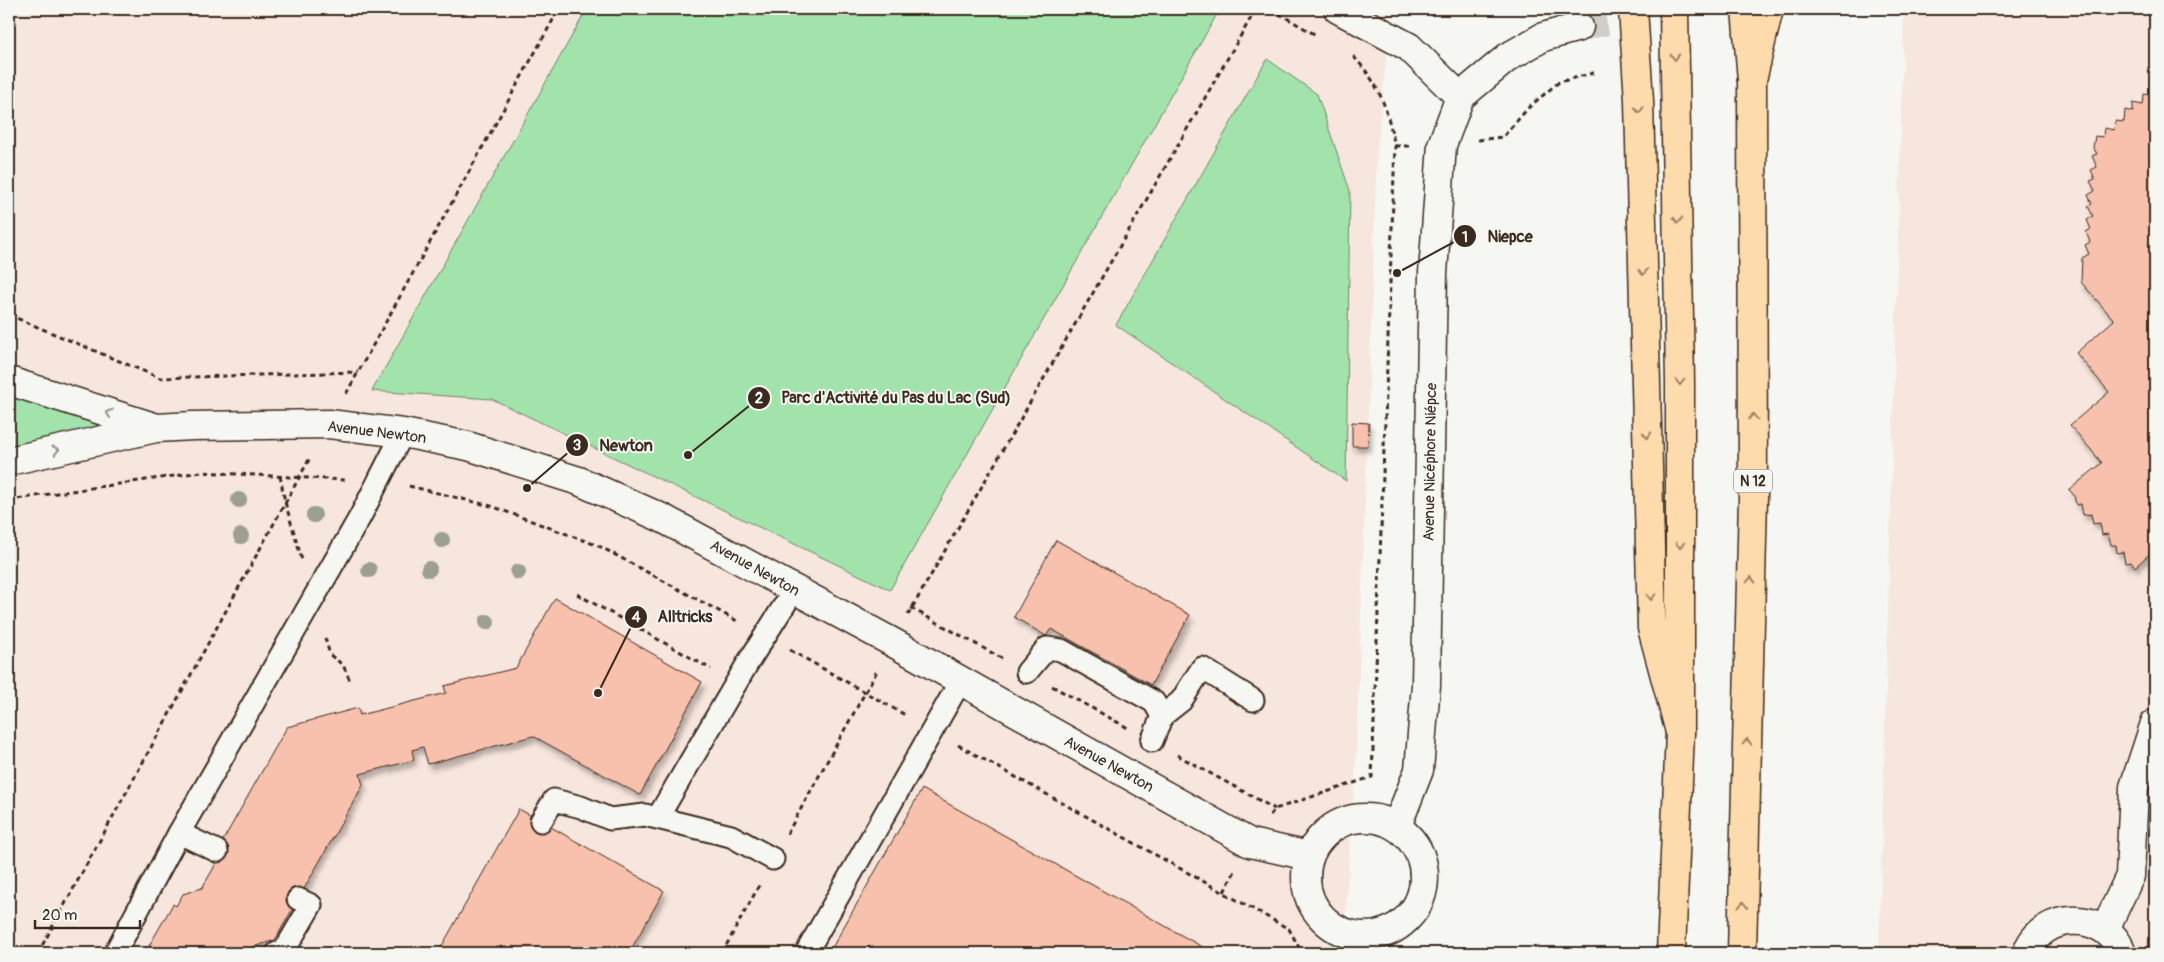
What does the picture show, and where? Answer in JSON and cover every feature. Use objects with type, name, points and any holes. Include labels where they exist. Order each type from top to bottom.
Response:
[{"type":"highway","points":[[1633,9],[1639,102],[1652,628],[1680,732]]},
{"type":"highway","points":[[1671,953],[1680,732],[1680,383],[1674,9]]},
{"type":"highway","name":"N 12","points":[[1742,953],[1754,498],[1752,80],[1746,9]]},
{"type":"highway","points":[[1752,80],[1769,9]]},
{"type":"street","points":[[1338,9],[1409,47],[1460,97],[1508,57],[1543,37],[1579,27]]},
{"type":"street","name":"Avenue Nicéphore Niépce","points":[[1397,826],[1419,770],[1426,685],[1433,273],[1442,145],[1460,97]]},
{"type":"street","name":"Avenue Newton","points":[[9,381],[156,428]]},
{"type":"street","name":"Avenue Newton","points":[[9,461],[156,428],[329,424],[402,433],[468,446],[579,481],[662,518],[961,680],[1250,843],[1309,856]]},
{"type":"street","points":[[2105,929],[2130,876],[2134,787],[2155,723]]},
{"type":"street","points":[[1363,817],[1381,819],[1397,826],[1411,839],[1421,855],[1425,873],[1423,892],[1416,909],[1403,923],[1387,932],[1372,945],[1331,926],[1318,912],[1308,894],[1306,875],[1309,856],[1318,840],[1330,828],[1346,820],[1363,817]]},
{"type":"street","points":[[2027,953],[2030,946],[2041,933],[2056,923],[2070,920],[2088,922],[2105,929],[2121,948],[2122,953]]},
{"type":"lane","points":[[115,953],[179,833],[379,482],[402,433]]},
{"type":"lane","points":[[658,817],[736,683],[794,590]]},
{"type":"lane","points":[[1027,672],[1047,648],[1061,650],[1154,702],[1162,716]]},
{"type":"lane","points":[[1152,741],[1162,716],[1181,701],[1202,668],[1253,700]]},
{"type":"lane","points":[[806,953],[961,680]]},
{"type":"lane","points":[[541,821],[554,800],[581,807],[610,819],[645,815],[731,836],[774,859]]},
{"type":"lane","points":[[179,833],[217,852]]},
{"type":"lane","points":[[277,953],[284,951],[311,906],[298,899]]},
{"type":"path","points":[[38,953],[559,9]]},
{"type":"path","points":[[722,953],[892,642],[1256,9]]},
{"type":"path","points":[[1271,9],[1320,37]]},
{"type":"path","points":[[1224,892],[1250,843],[1275,809],[1372,777],[1395,146],[1386,104],[1374,82],[1353,56],[1345,51]]},
{"type":"path","points":[[1395,146],[1442,145],[1503,137],[1529,107],[1559,82],[1597,72]]},
{"type":"path","points":[[9,315],[160,378],[358,372]]},
{"type":"path","points":[[9,500],[201,472],[398,483],[491,506],[599,546],[765,636],[1289,929],[1302,953]]},
{"type":"path","points":[[577,594],[736,683]]},
{"type":"path","points":[[912,608],[1275,809]]},
{"type":"shaded area","points":[[9,9],[1391,9],[1377,151],[1356,759],[1343,953],[9,953]]},
{"type":"shaded area","points":[[1904,9],[2155,9],[2155,953],[1879,953]]},
{"type":"green space","points":[[587,9],[1220,9],[890,590],[492,399],[372,391]]},
{"type":"green space","points":[[1267,59],[1317,94],[1350,191],[1346,481],[1116,325]]},
{"type":"green space","points":[[9,390],[105,427],[9,448]]},
{"type":"building","points":[[2153,93],[2155,95],[2155,549],[2135,567],[2131,562],[2125,563],[2123,552],[2117,553],[2116,545],[2111,545],[2108,534],[2102,535],[2100,523],[2093,524],[2091,514],[2083,515],[2081,504],[2076,505],[2074,495],[2069,490],[2102,463],[2070,425],[2109,392],[2076,353],[2114,320],[2081,282],[2082,258],[2089,254],[2085,245],[2090,242],[2086,232],[2091,229],[2087,220],[2093,216],[2088,206],[2092,204],[2088,195],[2095,191],[2090,181],[2095,179],[2091,170],[2097,167],[2092,156],[2097,154],[2093,147],[2095,136],[2103,137],[2104,128],[2114,130],[2115,121],[2124,122],[2125,110],[2133,112],[2133,103],[2143,105],[2144,94],[2151,95]]},
{"type":"building","points":[[1352,422],[1369,423],[1368,446],[1352,446]]},
{"type":"building","points":[[1056,540],[1190,615],[1151,685],[1051,629],[1046,636],[1014,617]]},
{"type":"building","points":[[555,598],[702,682],[640,795],[533,736],[428,764],[423,747],[412,750],[414,760],[360,774],[363,785],[275,940],[234,953],[145,953],[173,904],[176,906],[183,894],[202,888],[216,864],[211,861],[287,727],[358,708],[360,715],[446,693],[444,686],[516,668]]},
{"type":"building","points":[[922,789],[1213,953],[829,953]]},
{"type":"building","points":[[519,809],[664,891],[629,953],[438,953]]},
{"type":"tunnel","points":[[1579,27],[1664,9]]},
{"type":"place","name":"Niepce","points":[[1397,273]]},
{"type":"place","name":"Parc d'Activité du Pas du Lac (Sud)","points":[[688,455]]},
{"type":"place","name":"Newton","points":[[527,488]]},
{"type":"place","name":"Alltricks","points":[[598,693]]}]
